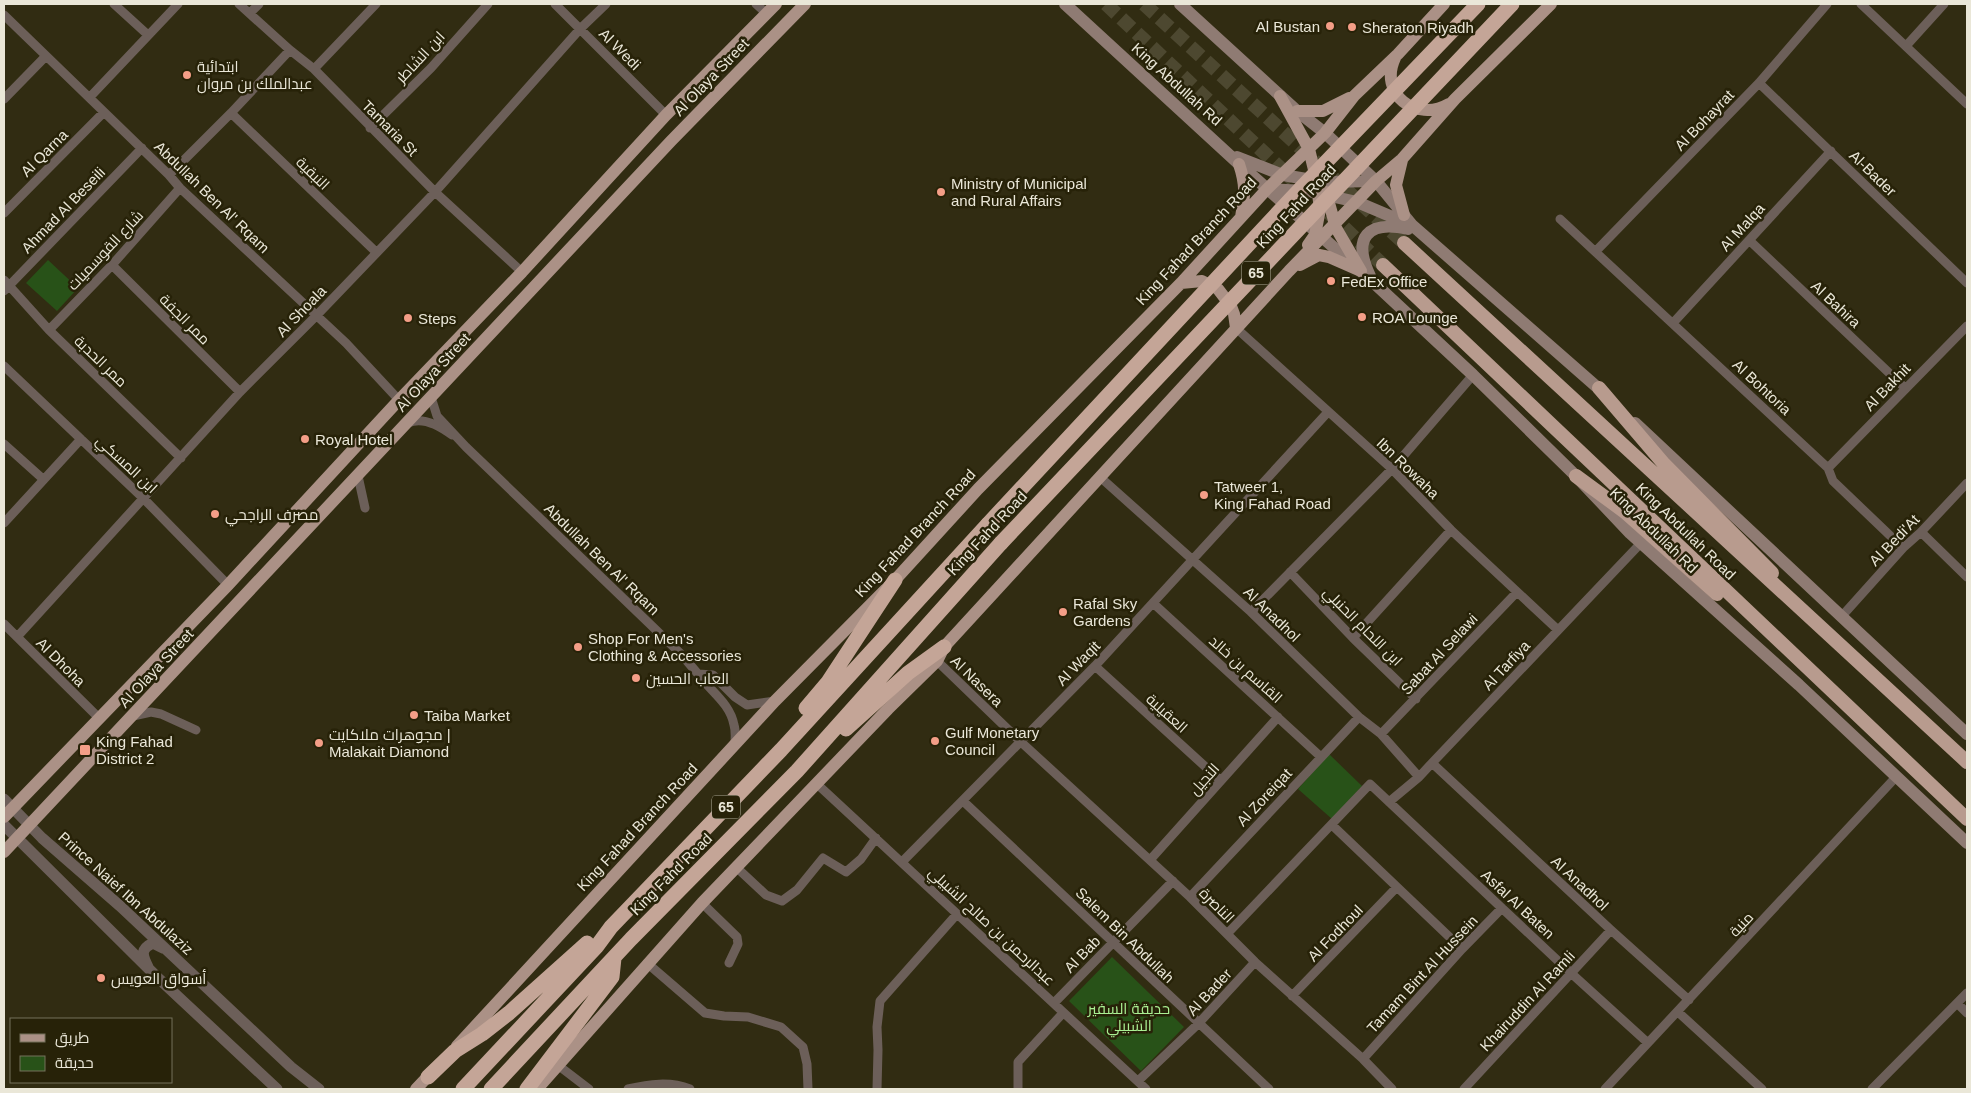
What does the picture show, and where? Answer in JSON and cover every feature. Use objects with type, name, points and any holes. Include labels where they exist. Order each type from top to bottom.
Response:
[{"type":"highway","name":"King Fahd Road","points":[[463,1089],[597,946],[611,927],[781,750],[988,524],[1289,202],[1478,4]]},
{"type":"highway","name":"King Fahd Road","points":[[491,1089],[614,958],[804,763],[1001,543],[1512,4]]},
{"type":"highway","name":"King Abdullah Road","points":[[1404,243],[1967,762]]},
{"type":"highway","name":"King Abdullah Road","points":[[1383,264],[1967,819]]},
{"type":"highway","points":[[1599,388],[1664,464],[1761,560],[1811,620]]},
{"type":"highway","points":[[1576,476],[1625,512],[1699,580],[1785,648]]},
{"type":"highway","points":[[781,750],[783,736],[828,682],[895,580]]},
{"type":"highway","points":[[804,763],[908,673],[944,647]]},
{"type":"highway","points":[[428,1077],[455,1051],[482,1034],[509,1013],[596,935],[611,927]]},
{"type":"highway","points":[[526,1089],[612,977],[614,958]]},
{"type":"main road","name":"Al Olaya Street","points":[[4,818],[8,804],[100,719],[522,272],[666,115],[776,4]]},
{"type":"main road","name":"Al Olaya Street","points":[[4,852],[671,141],[805,4]]},
{"type":"main road","name":"King Abdullah Rd","points":[[1065,4],[1267,189],[1372,281],[1473,375],[1641,543],[1967,844]]},
{"type":"main road","points":[[1180,4],[1280,96],[1325,132],[1376,181],[1412,224],[1599,388],[1967,734]]},
{"type":"main road","points":[[537,1089],[702,903],[937,660],[944,647],[1289,271],[1319,233],[1335,224],[1376,181],[1402,159],[1455,99],[1551,4]]},
{"type":"main road","name":"King Fahad Branch Road","points":[[416,1089],[775,701],[895,580],[984,483],[1181,283],[1267,189],[1325,132],[1354,96],[1398,54],[1440,5]]},
{"type":"main road","points":[[1398,54],[1392,65],[1390,76],[1392,86],[1404,102],[1412,108],[1422,111],[1442,107],[1455,99]]},
{"type":"main road","points":[[1280,96],[1309,149],[1335,224],[1361,271]]},
{"type":"main road","points":[[1297,111],[1323,111],[1354,96]]},
{"type":"main road","points":[[1319,233],[1325,132]]},
{"type":"main road","points":[[1235,159],[1321,188],[1412,224]]},
{"type":"main road","points":[[1235,159],[1245,182],[1246,194],[1241,217]]},
{"type":"main road","points":[[1402,159],[1396,185],[1412,224]]},
{"type":"main road","points":[[1267,189],[1321,188],[1376,181]]},
{"type":"main road","points":[[1372,281],[1361,255],[1363,242],[1370,231],[1381,227],[1412,224]]},
{"type":"main road","points":[[1289,271],[1319,256],[1330,256],[1361,271]]},
{"type":"main road","points":[[1181,283],[1202,281],[1218,289],[1231,306],[1236,328]]},
{"type":"street","points":[[114,4],[148,35]]},
{"type":"street","points":[[90,97],[178,4]]},
{"type":"street","name":"Tamaria St","points":[[239,4],[314,69],[435,192],[522,272]]},
{"type":"street","points":[[250,13],[259,4]]},
{"type":"street","points":[[314,69],[376,4]]},
{"type":"street","points":[[472,4],[480,11]]},
{"type":"street","name":"ابن الشاطر","points":[[370,128],[431,68],[488,4]]},
{"type":"street","name":"Al Wedi","points":[[555,4],[666,115]]},
{"type":"street","name":"Al Shoala","points":[[18,637],[240,392],[435,192],[580,29],[606,4]]},
{"type":"street","points":[[756,4],[767,14]]},
{"type":"street","name":"Al Bohayrat","points":[[1596,251],[1759,83],[1827,4]]},
{"type":"street","points":[[1861,4],[1967,104]]},
{"type":"street","points":[[1906,46],[1944,4]]},
{"type":"street","name":"Abdullah Ben Al' Rqam","points":[[4,15],[45,57],[90,97],[142,148],[180,188],[346,343],[400,400]]},
{"type":"street","points":[[169,175],[290,50]]},
{"type":"street","points":[[4,99],[45,57]]},
{"type":"street","name":"Al-Bader","points":[[1759,83],[1967,283]]},
{"type":"street","name":"Al Qarna","points":[[4,213],[104,112]]},
{"type":"street","name":"النبقية","points":[[231,113],[376,252]]},
{"type":"street","name":"Ahmad Al Beseili","points":[[6,286],[142,148]]},
{"type":"street","name":"Al Malqa","points":[[1674,324],[1831,151]]},
{"type":"street","name":"شارع القوسميات","points":[[48,330],[112,265],[180,188]]},
{"type":"street","name":"Al Bohtoria","points":[[1560,219],[1828,468],[1833,481],[1903,548]]},
{"type":"street","name":"Al Bahira","points":[[1749,240],[1905,388]]},
{"type":"street","name":"ممر الجفة","points":[[112,265],[240,392]]},
{"type":"street","name":"ممر الحدبة","points":[[6,286],[48,330],[181,458]]},
{"type":"street","name":"Al Bakhit","points":[[1828,468],[1967,326]]},
{"type":"street","name":"Ibn Rowaha","points":[[1236,328],[1392,469],[1451,530],[1558,630]]},
{"type":"street","name":"ابن المسكي","points":[[4,366],[144,499],[228,585]]},
{"type":"street","points":[[1251,612],[1392,469],[1473,375]]},
{"type":"street","name":"Abdullah Ben Al' Rqam","points":[[431,397],[437,416],[466,447],[681,654],[698,674],[713,676],[735,697],[747,705],[775,701]]},
{"type":"street","name":"Al Waqit","points":[[903,861],[1095,666],[1328,412]]},
{"type":"street","points":[[407,423],[427,421],[449,433],[466,447]]},
{"type":"street","points":[[4,523],[80,439]]},
{"type":"street","points":[[4,444],[43,479]]},
{"type":"street","points":[[358,476],[364,508]]},
{"type":"street","name":"Al Anadhol","points":[[1100,477],[1251,612],[1359,717],[1381,734],[1419,777]]},
{"type":"street","name":"Al Bedi'At","points":[[1842,616],[1903,548],[1921,532],[1967,483]]},
{"type":"street","points":[[1353,638],[1451,530]]},
{"type":"street","points":[[1921,532],[1967,577]]},
{"type":"street","name":"Al Tarfiya","points":[[1389,802],[1419,777],[1641,543]]},
{"type":"street","name":"ابن اللحام الحنبلي","points":[[1290,572],[1353,638],[1416,699]]},
{"type":"street","name":"Sabat Al Selawi","points":[[1381,734],[1517,592]]},
{"type":"street","name":"القاسم بن خالد","points":[[1153,603],[1321,757]]},
{"type":"street","name":"Al Dhoha","points":[[4,624],[100,719]]},
{"type":"street","name":"Al Nasera","points":[[937,660],[1021,742]]},
{"type":"street","name":"العقيلية","points":[[1095,666],[1221,781]]},
{"type":"street","points":[[698,674],[725,704],[734,723],[735,744]]},
{"type":"street","points":[[133,716],[150,712],[161,714],[196,730]]},
{"type":"street","name":"Al Zoreiqat","points":[[1190,897],[1359,717]]},
{"type":"street","name":"النجيل","points":[[1150,860],[1278,718]]},
{"type":"street","name":"الناصرة","points":[[1021,742],[1190,897],[1292,996],[1363,1059],[1392,1089]]},
{"type":"street","name":"Al Anadhol","points":[[1432,763],[1689,1000]]},
{"type":"street","name":"منية","points":[[1605,1089],[1896,777]]},
{"type":"street","name":"عبدالرحمن بن صالح الشبيلي","points":[[818,784],[1146,1089]]},
{"type":"street","name":"Asfal Al Baten","points":[[1332,825],[1370,784],[1648,1043]]},
{"type":"street","name":"Salem Bin Abdullah","points":[[962,801],[1269,1089]]},
{"type":"street","name":"Prince Naief Ibn Abdulaziz","points":[[8,804],[171,952],[291,1067],[319,1089]]},
{"type":"street","points":[[4,825],[156,976],[277,1089]]},
{"type":"street","points":[[1227,934],[1332,825],[1462,949]]},
{"type":"street","points":[[736,867],[766,895],[782,901],[797,890],[823,858],[846,872],[861,859],[876,838]]},
{"type":"street","name":"Al Bab","points":[[1054,1003],[1172,881]]},
{"type":"street","name":"Al Fodhoul","points":[[1292,996],[1396,888]]},
{"type":"street","points":[[702,903],[737,937],[738,944],[729,963]]},
{"type":"street","name":"Tamam Bint Al Hussein","points":[[1363,1059],[1462,949],[1502,908]]},
{"type":"street","points":[[877,1089],[878,1050],[876,1027],[880,1001],[957,914]]},
{"type":"street","name":"Khairuddin Al Ramli","points":[[1464,1089],[1611,930]]},
{"type":"street","points":[[156,976],[144,958],[145,947],[153,943],[171,952]]},
{"type":"street","name":"Al Bader","points":[[1138,1081],[1198,1024],[1256,962]]},
{"type":"street","points":[[647,963],[705,1013],[748,1017],[782,1027],[803,1047],[807,1064],[808,1089]]},
{"type":"street","points":[[1872,1089],[1967,993]]},
{"type":"street","points":[[1958,1004],[1967,1013]]},
{"type":"street","points":[[1678,1012],[1758,1088]]},
{"type":"street","points":[[1018,1089],[1018,1062],[1063,1013]]},
{"type":"street","points":[[559,1066],[590,1089]]},
{"type":"street","points":[[291,1067],[313,1089]]},
{"type":"street","points":[[628,1089],[647,1084],[668,1084],[690,1089]]},
{"type":"green space","points":[[48,260],[78,288],[57,311],[26,283]]},
{"type":"green space","points":[[1329,754],[1362,786],[1332,819],[1298,789]]},
{"type":"green space","name":"حديقة السفير الشبيلي","points":[[1112,957],[1184,1027],[1141,1071],[1069,1001]]},
{"type":"tunnel","points":[[1106,4],[1293,180]]},
{"type":"tunnel","points":[[1144,4],[1404,243]]},
{"type":"tunnel","points":[[1329,213],[1383,265]]},
{"type":"place","name":"Al Bustan","points":[[1330,26]]},
{"type":"place","name":"Sheraton Riyadh","points":[[1352,27]]},
{"type":"place","name":"ابتدائية عبدالملك بن مروان","points":[[187,75]]},
{"type":"place","name":"Ministry of Municipal and Rural Affairs","points":[[941,192]]},
{"type":"place","name":"FedEx Office","points":[[1331,281]]},
{"type":"place","name":"ROA Lounge","points":[[1362,317]]},
{"type":"place","name":"Steps","points":[[408,318]]},
{"type":"place","name":"Royal Hotel","points":[[305,439]]},
{"type":"place","name":"Tatweer 1, King Fahad Road","points":[[1204,495]]},
{"type":"place","name":"مصرف الراجحي","points":[[215,514]]},
{"type":"place","name":"Rafal Sky Gardens","points":[[1063,612]]},
{"type":"place","name":"Shop For Men's Clothing & Accessories","points":[[578,647]]},
{"type":"place","name":"العاب الحسين","points":[[636,678]]},
{"type":"place","name":"Taiba Market","points":[[414,715]]},
{"type":"place","name":"Gulf Monetary Council","points":[[935,741]]},
{"type":"place","name":"مجوهرات ملاكايت | Malakait Diamond","points":[[319,743]]},
{"type":"place","name":"King Fahad District 2","points":[[85,750]]},
{"type":"place","name":"أسواق العويس","points":[[101,978]]}]
